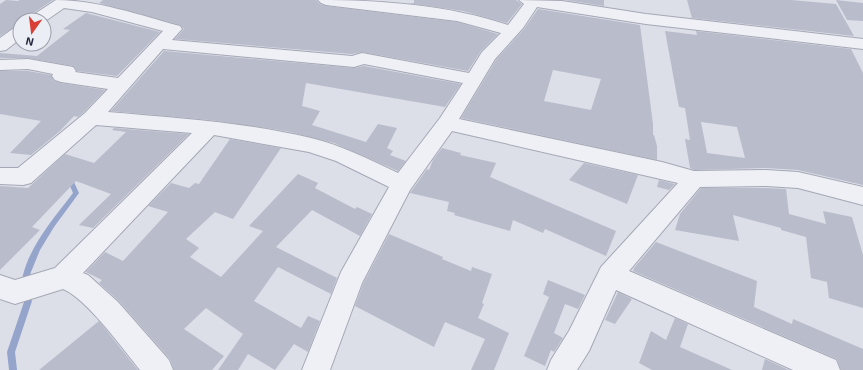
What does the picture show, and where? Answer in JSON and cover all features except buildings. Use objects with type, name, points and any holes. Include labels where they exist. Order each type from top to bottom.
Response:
[{"type":"street","points":[[326,0],[457,16],[484,22],[511,31]]},
{"type":"street","points":[[0,176],[23,177],[41,160],[92,118],[159,44],[174,30],[64,1],[48,12]]},
{"type":"street","points":[[316,370],[350,280],[402,184],[446,123],[488,56],[517,25],[530,1],[574,3],[595,12],[718,28],[795,35],[863,44]]},
{"type":"street","points":[[0,46],[12,37]]},
{"type":"street","points":[[159,44],[354,62],[362,58],[473,79]]},
{"type":"street","points":[[0,65],[41,65],[67,71],[62,77],[123,85]]},
{"type":"street","points":[[92,118],[210,127],[311,145],[343,156],[402,184]]},
{"type":"street","points":[[446,123],[662,170],[694,179],[766,178],[798,180],[863,196]]},
{"type":"street","points":[[64,277],[210,127]]},
{"type":"street","points":[[561,370],[579,341],[610,275],[694,179]]},
{"type":"street","points":[[610,275],[826,370]]},
{"type":"street","points":[[7,289],[64,277],[79,283],[109,311],[159,370]]},
{"type":"waterway","points":[[24,285],[27,272],[44,236],[76,193],[72,184],[66,182]]},
{"type":"waterway","points":[[13,370],[11,352],[28,301],[23,294]]}]
